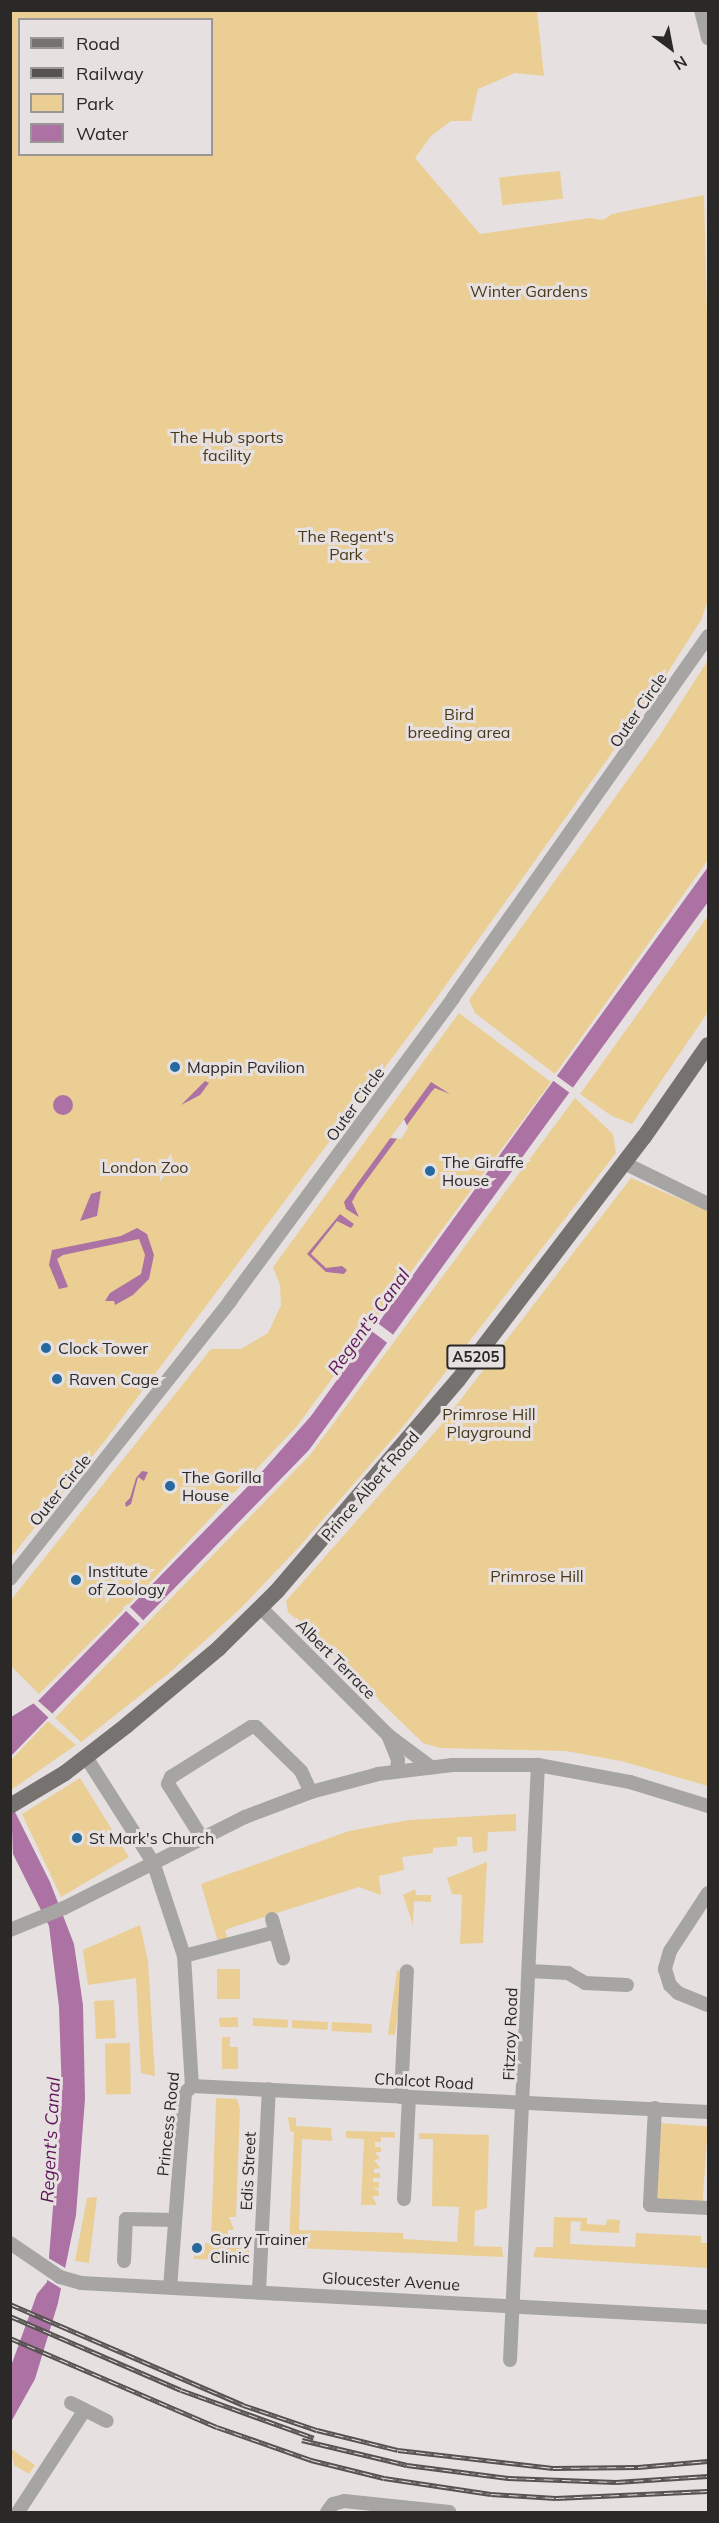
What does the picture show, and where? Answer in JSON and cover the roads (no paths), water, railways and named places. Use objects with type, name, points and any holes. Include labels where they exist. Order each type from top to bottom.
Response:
[{"type":"main road","name":"Prince Albert Road","points":[[12,1805],[86,1757],[204,1662],[261,1608],[418,1431],[624,1163],[708,1045]]},
{"type":"street","points":[[700,10],[708,38]]},
{"type":"street","name":"Outer Circle","points":[[10,1579],[237,1292],[453,998],[708,636]]},
{"type":"street","points":[[624,1163],[708,1204]]},
{"type":"street","name":"Albert Terrace","points":[[261,1608],[388,1735],[432,1767]]},
{"type":"street","points":[[202,1838],[168,1784],[171,1777],[251,1727],[256,1727],[301,1771],[311,1792]]},
{"type":"street","name":"Albert Terrace","points":[[388,1735],[397,1755],[397,1770]]},
{"type":"street","name":"Princess Road","points":[[86,1757],[153,1862],[184,1956],[192,2086],[185,2093],[171,2288]]},
{"type":"street","points":[[10,1930],[64,1908],[202,1838],[311,1792],[397,1770],[538,1765],[630,1782],[708,1806]]},
{"type":"street","name":"Fitzroy Road","points":[[510,2360],[524,2103],[538,1765]]},
{"type":"street","points":[[708,1893],[670,1951],[665,1964],[675,1991],[708,2005]]},
{"type":"street","points":[[184,1956],[274,1925],[283,1959]]},
{"type":"street","points":[[404,2199],[407,1971]]},
{"type":"street","points":[[529,1971],[568,1973],[585,1983],[627,1984]]},
{"type":"street","name":"Chalcot Road","points":[[192,2086],[708,2112]]},
{"type":"street","name":"Edis Street","points":[[259,2291],[269,2089]]},
{"type":"street","points":[[656,2109],[650,2205],[708,2208]]},
{"type":"street","points":[[124,2261],[126,2219],[175,2220]]},
{"type":"street","name":"Gloucester Avenue","points":[[10,2243],[69,2281],[708,2317]]},
{"type":"street","points":[[71,2403],[107,2421]]},
{"type":"street","points":[[18,2512],[84,2411]]},
{"type":"street","points":[[327,2512],[339,2501],[358,2508],[441,2512]]},
{"type":"water","points":[[708,867],[708,902],[309,1450],[11,1756],[11,1717],[39,1700],[259,1475],[311,1416]]},
{"type":"water","points":[[205,1081],[209,1083],[200,1095],[181,1105]]},
{"type":"water","points":[[431,1082],[450,1094],[435,1088],[432,1091],[357,1193],[352,1202],[359,1217],[346,1209],[344,1202]]},
{"type":"water","points":[[63,1095],[70,1098],[73,1105],[70,1112],[63,1115],[56,1112],[53,1105],[56,1098]]},
{"type":"water","points":[[101,1191],[97,1216],[80,1221],[91,1194]]},
{"type":"water","points":[[340,1214],[354,1224],[351,1228],[337,1221],[311,1254],[326,1268],[342,1266],[347,1270],[344,1274],[326,1272],[307,1254]]},
{"type":"water","points":[[137,1228],[147,1234],[154,1255],[149,1279],[133,1295],[115,1305],[114,1301],[105,1301],[110,1293],[141,1274],[145,1255],[139,1239],[63,1255],[57,1259],[68,1287],[59,1289],[49,1265],[52,1250],[121,1236]]},
{"type":"water","points":[[142,1471],[148,1472],[144,1481],[138,1477],[131,1504],[126,1507],[125,1503],[130,1498],[136,1478]]},
{"type":"water","points":[[11,1804],[50,1882],[74,1944],[83,2005],[85,2099],[76,2215],[58,2303],[35,2379],[11,2422],[11,2366],[37,2294],[47,2282],[62,2095],[59,2007],[49,1926],[13,1854]]},
{"type":"railway","points":[[10,2304],[243,2405],[317,2430],[398,2450],[553,2468],[638,2467],[708,2461]]},
{"type":"railway","points":[[10,2316],[181,2390],[314,2438]]},
{"type":"railway","points":[[10,2338],[217,2427],[311,2460],[384,2478],[491,2494],[556,2498],[708,2491]]},
{"type":"railway","points":[[302,2440],[407,2465],[508,2478],[616,2482],[708,2476]]},
{"type":"place","name":"Mappin Pavilion","points":[[175,1067]]},
{"type":"place","name":"The Giraffe House","points":[[430,1171]]},
{"type":"place","name":"Clock Tower","points":[[46,1348]]},
{"type":"place","name":"Raven Cage","points":[[57,1379]]},
{"type":"place","name":"The Gorilla House","points":[[170,1486]]},
{"type":"place","name":"Institute of Zoology","points":[[76,1580]]},
{"type":"place","name":"St Mark's Church","points":[[77,1838]]},
{"type":"place","name":"Garry Trainer Clinic","points":[[197,2248]]},
{"type":"park label","name":"Winter Gardens","points":[[529,291]]},
{"type":"park label","name":"The Hub sports facility","points":[[227,446]]},
{"type":"park label","name":"The Regent's Park","points":[[346,545]]},
{"type":"park label","name":"Bird breeding area","points":[[459,723]]},
{"type":"park label","name":"London Zoo","points":[[145,1167]]},
{"type":"park label","name":"Primrose Hill Playground","points":[[489,1423]]},
{"type":"park label","name":"Primrose Hill","points":[[537,1576]]},
{"type":"water label","name":"Regent's Canal","points":[[369,1322]]},
{"type":"water label","name":"Regent's Canal","points":[[51,2140]]}]
